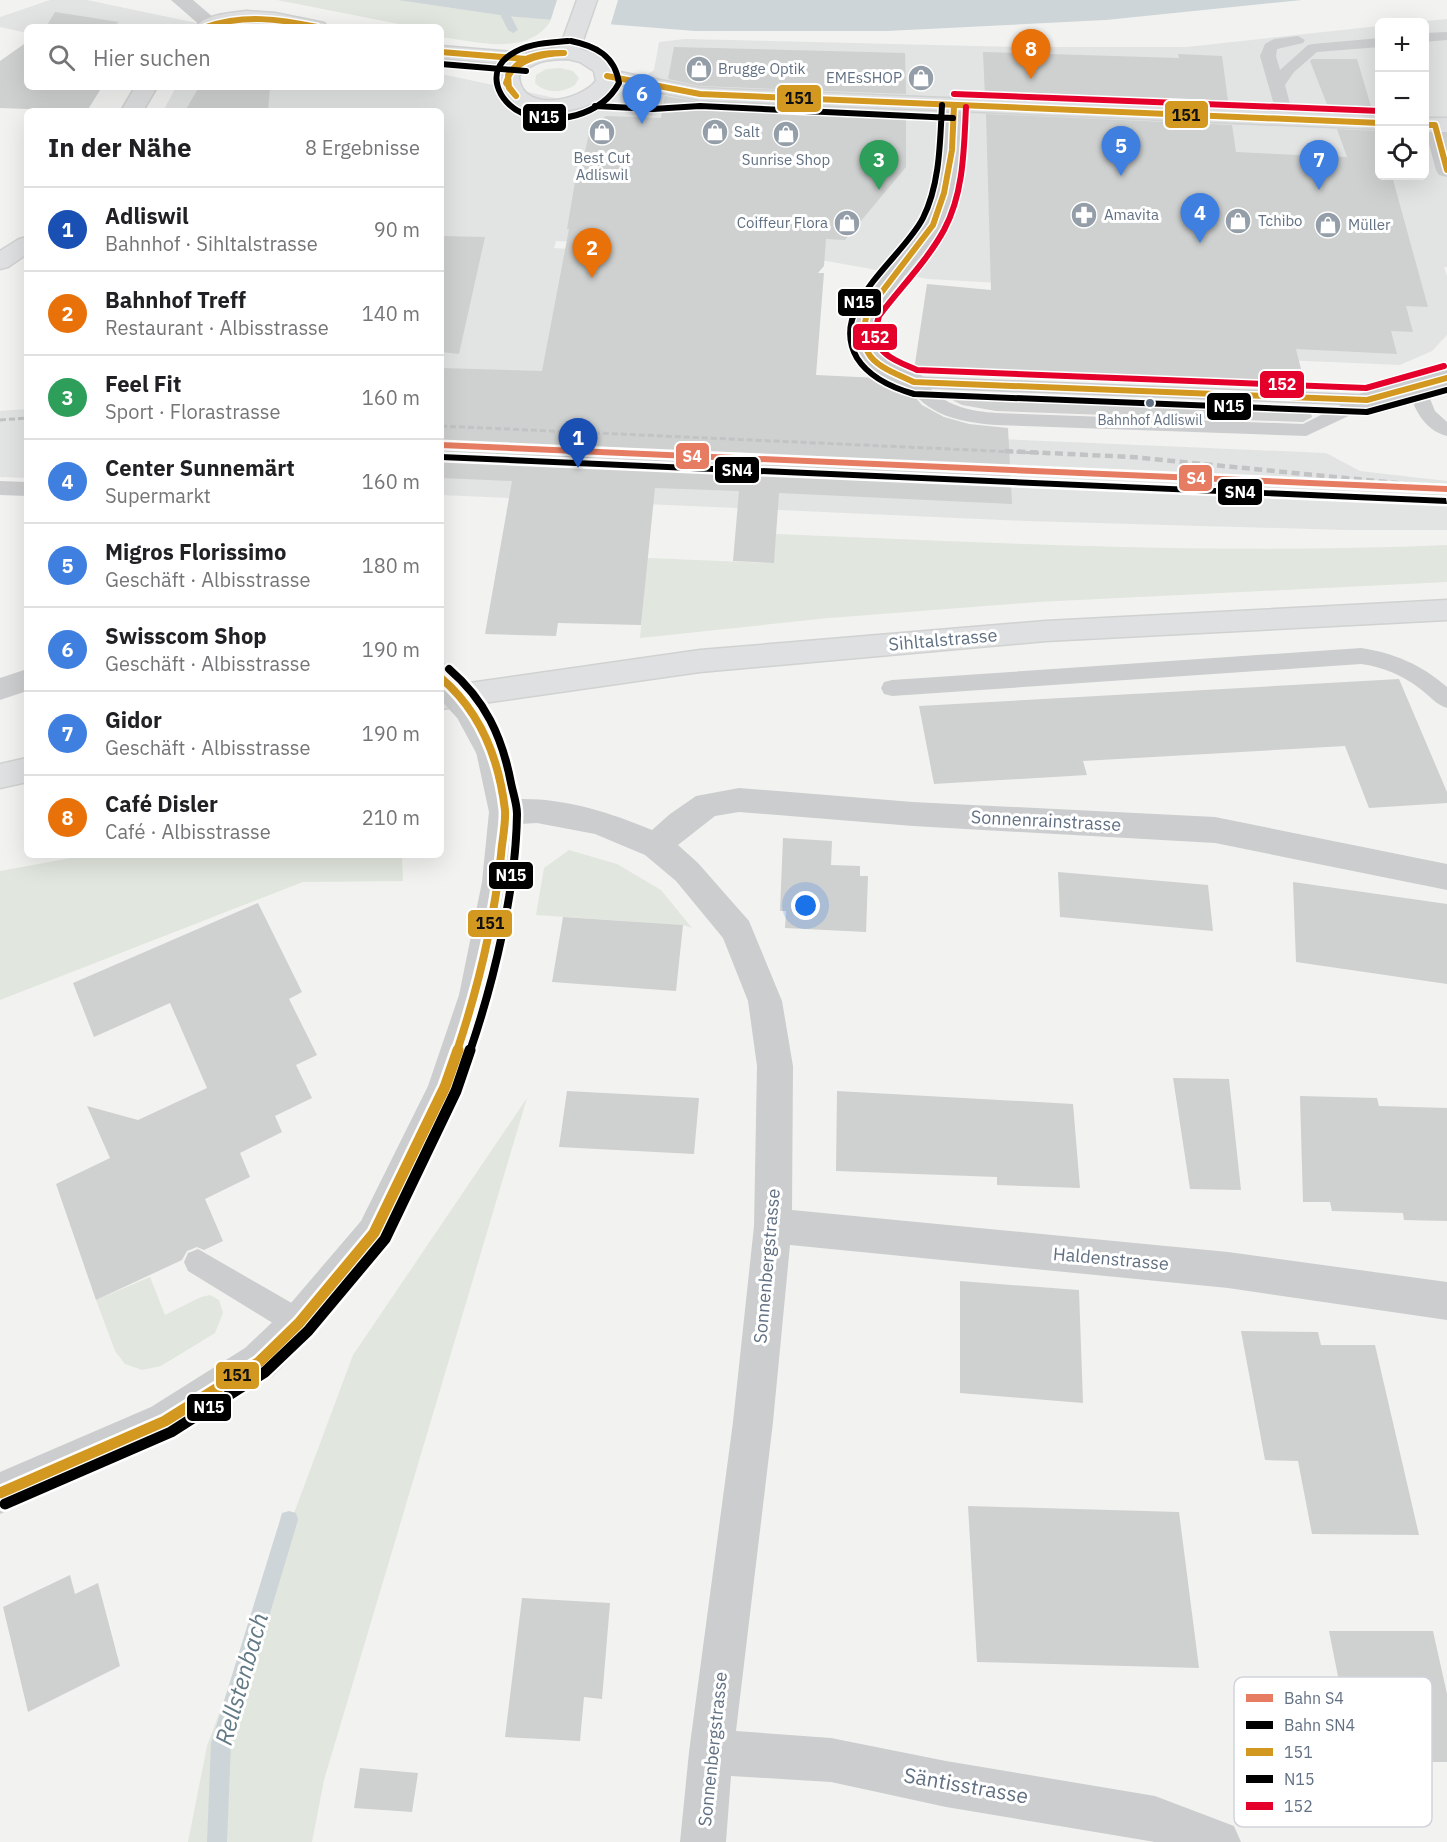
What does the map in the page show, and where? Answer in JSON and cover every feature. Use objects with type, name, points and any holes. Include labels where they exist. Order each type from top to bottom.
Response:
[{"type":"main road","points":[[571,46],[587,0]]},
{"type":"main road","points":[[219,24],[248,18],[273,18],[302,24]]},
{"type":"main road","points":[[444,54],[527,58],[571,46]]},
{"type":"main road","points":[[571,46],[602,67],[602,85]]},
{"type":"main road","points":[[444,55],[506,81],[512,94],[529,103],[540,105],[572,104],[602,85],[654,97],[700,94],[1375,123]]},
{"type":"main road","points":[[506,81],[512,68],[527,58]]},
{"type":"main road","points":[[134,108],[144,90]]},
{"type":"main road","points":[[0,262],[24,245]]},
{"type":"main road","name":"Sihltalstrasse","points":[[444,698],[700,661],[1046,631],[1447,610]]},
{"type":"main road","points":[[0,776],[24,771]]},
{"type":"street","points":[[181,0],[207,24]]},
{"type":"street","points":[[914,382],[876,360],[863,349],[861,336],[868,310],[933,225],[944,193],[952,150],[954,106]]},
{"type":"street","points":[[1436,125],[1447,170]]},
{"type":"street","points":[[1367,400],[1447,378]]},
{"type":"street","points":[[0,689],[24,681]]},
{"type":"street","points":[[0,1493],[165,1421],[259,1362],[299,1323],[374,1233],[445,1087],[476,995],[498,882],[505,812],[490,747],[477,718],[455,690],[444,681]]},
{"type":"street","name":"Sonnenrainstrasse","points":[[656,846],[681,823],[707,805],[739,800],[913,814],[1215,830],[1447,877]]},
{"type":"street","name":"Sonnenbergstrasse","points":[[505,812],[537,811],[600,822],[656,846],[687,872],[737,931],[765,1001],[775,1066],[774,1226],[753,1422],[711,1752],[703,1842]]},
{"type":"street","name":"Haldenstrasse","points":[[774,1226],[1228,1270],[1447,1301]]},
{"type":"street","name":"Säntisstrasse","points":[[711,1752],[831,1760],[946,1784],[1155,1819],[1218,1842]]},
{"type":"lane","points":[[1429,38],[1447,36]]},
{"type":"lane","points":[[1286,119],[1268,56],[1270,47],[1279,42],[1298,40]]},
{"type":"lane","points":[[1277,85],[1289,69],[1313,48],[1375,42]]},
{"type":"lane","points":[[914,382],[930,399],[961,417],[996,419],[1306,430],[1367,400]]},
{"type":"lane","points":[[914,382],[1367,400]]},
{"type":"lane","points":[[1417,388],[1424,411],[1439,427],[1447,430]]},
{"type":"lane","points":[[0,488],[24,489]]},
{"type":"lane","points":[[892,688],[1361,656],[1378,658],[1401,666],[1430,683],[1447,699]]},
{"type":"lane","points":[[198,1262],[299,1323]]},
{"type":"shaded area","points":[[50,0],[87,0],[202,24],[24,24],[24,32],[0,27],[0,17]]},
{"type":"shaded area","points":[[277,0],[397,0],[506,16],[552,19],[542,31],[530,39],[502,44],[444,37],[444,24],[399,24]]},
{"type":"shaded area","points":[[397,0],[1302,0],[1106,20],[887,31],[695,31],[506,16]]},
{"type":"shaded area","points":[[1447,19],[1447,267],[1444,267],[1447,276],[1447,335],[1432,351],[1400,365],[1231,358],[1234,296],[928,279],[775,252],[556,241],[554,248],[616,252],[801,382],[953,437],[1326,453],[1360,471],[1447,481],[1447,530],[1346,530],[1026,521],[444,495],[444,108],[165,108],[174,90],[444,90],[444,75],[598,107],[654,70],[659,42],[685,39],[1023,47],[1186,47],[1375,26],[1375,180],[1429,180],[1429,21]]},
{"type":"shaded area","points":[[560,68],[573,71],[579,78],[575,85],[565,90],[549,91],[535,83],[536,75],[546,69]]},
{"type":"shaded area","points":[[24,409],[24,478],[0,477],[0,411]]},
{"type":"shaded area","points":[[776,534],[1195,548],[1363,548],[1447,545],[1447,582],[1038,602],[829,618],[640,638],[647,558],[773,563]]},
{"type":"shaded area","points":[[569,850],[617,864],[661,890],[692,928],[683,925],[536,915],[544,868]]},
{"type":"shaded area","points":[[71,858],[402,858],[403,881],[303,882],[0,1000],[0,871]]},
{"type":"shaded area","points":[[527,1098],[324,1780],[312,1842],[188,1842],[207,1746],[353,1355]]},
{"type":"shaded area","points":[[150,1277],[165,1315],[201,1297],[210,1295],[219,1300],[223,1313],[215,1333],[161,1366],[142,1370],[125,1364],[115,1351],[96,1300]]},
{"type":"pier","points":[[557,0],[618,0],[610,27],[550,22]]},
{"type":"building","points":[[55,12],[119,22],[116,24],[48,24]]},
{"type":"building","points":[[24,44],[24,90],[100,90],[89,108],[0,108],[0,61]]},
{"type":"building","points":[[674,47],[905,53],[906,94],[700,86],[668,79]]},
{"type":"building","points":[[983,52],[1179,58],[1178,54],[1222,56],[1229,108],[985,97]]},
{"type":"building","points":[[1312,59],[1357,59],[1373,113],[1330,112],[1310,61]]},
{"type":"building","points":[[197,90],[270,90],[268,108],[187,108]]},
{"type":"building","points":[[665,96],[700,102],[906,111],[906,167],[845,240],[826,239],[824,266],[818,273],[824,273],[816,375],[879,378],[909,390],[922,405],[944,417],[969,424],[1008,428],[1012,504],[779,493],[774,563],[733,561],[739,491],[655,488],[641,625],[558,623],[556,636],[485,634],[512,481],[444,478],[444,368],[542,371],[569,229],[567,229],[576,176],[580,176],[590,128],[606,116],[661,118]]},
{"type":"building","points":[[986,114],[1232,125],[1236,152],[1276,154],[1347,157],[1337,129],[1375,131],[1375,180],[1393,180],[1428,307],[1406,306],[1413,332],[1391,331],[1397,354],[1296,349],[1306,389],[924,374],[914,370],[927,284],[991,290]]},
{"type":"building","points":[[444,236],[485,237],[459,354],[444,352]]},
{"type":"building","points":[[937,392],[1309,406],[1312,417],[1303,422],[996,411],[962,405]]},
{"type":"building","points":[[1399,679],[1447,792],[1447,803],[1369,808],[1345,746],[1083,761],[1087,775],[934,784],[919,706]]},
{"type":"building","points":[[783,838],[832,841],[831,865],[860,866],[860,876],[868,876],[866,932],[785,928],[786,911],[780,911]]},
{"type":"building","points":[[1058,872],[1208,885],[1213,931],[1060,917]]},
{"type":"building","points":[[1293,882],[1447,904],[1447,984],[1296,962]]},
{"type":"building","points":[[258,903],[302,992],[289,999],[317,1055],[296,1065],[312,1098],[275,1116],[282,1132],[240,1153],[250,1177],[205,1199],[223,1241],[204,1250],[197,1247],[187,1251],[182,1260],[96,1300],[56,1184],[110,1158],[87,1106],[138,1120],[207,1088],[170,1003],[94,1037],[73,983]]},
{"type":"building","points":[[563,917],[683,925],[676,991],[552,982]]},
{"type":"building","points":[[1173,1078],[1229,1079],[1241,1190],[1190,1189]]},
{"type":"building","points":[[567,1091],[699,1098],[694,1154],[559,1147]]},
{"type":"building","points":[[837,1091],[1073,1104],[1080,1188],[997,1185],[997,1177],[836,1171]]},
{"type":"building","points":[[1300,1096],[1377,1098],[1379,1106],[1447,1108],[1447,1221],[1404,1220],[1403,1213],[1332,1211],[1330,1202],[1303,1202]]},
{"type":"building","points":[[960,1281],[1079,1290],[1083,1403],[960,1393]]},
{"type":"building","points":[[1241,1331],[1318,1332],[1321,1345],[1375,1345],[1419,1535],[1312,1534],[1298,1461],[1265,1460]]},
{"type":"building","points":[[968,1506],[1179,1512],[1199,1668],[977,1662]]},
{"type":"building","points":[[70,1575],[75,1594],[98,1583],[120,1666],[28,1712],[3,1607]]},
{"type":"building","points":[[522,1598],[610,1603],[602,1699],[584,1697],[580,1741],[505,1737]]},
{"type":"building","points":[[1329,1631],[1433,1631],[1447,1694],[1447,1762],[1432,1762],[1432,1677],[1338,1677]]},
{"type":"building","points":[[360,1768],[418,1773],[412,1812],[354,1808]]},
{"type":"waterway","name":"Rellstenbach","points":[[513,30],[506,16],[516,0]]},
{"type":"waterway","name":"Rellstenbach","points":[[217,1842],[221,1743],[289,1520]]},
{"type":"railway","points":[[0,420],[24,418]]},
{"type":"railway","points":[[444,426],[1039,453]]},
{"type":"railway","points":[[1005,451],[1132,457],[1447,488]]},
{"type":"rail line","name":"S4","points":[[444,445],[1447,489]]},
{"type":"rail line","name":"SN4","points":[[444,457],[1446,501]]},
{"type":"transit line","name":"151","points":[[214,24],[247,18],[300,24]]},
{"type":"transit line","name":"N15","points":[[568,41],[532,45],[509,56],[497,70],[496,86],[505,102],[522,113],[548,118],[581,114],[608,99],[619,83],[615,66],[604,53],[597,49],[571,41]]},
{"type":"transit line","name":"151","points":[[444,52],[527,59]]},
{"type":"transit line","name":"151","points":[[516,96],[506,83],[513,67],[537,55],[564,53]]},
{"type":"transit line","name":"151","points":[[516,96],[509,88],[508,75],[514,69],[526,60],[548,54],[564,53]]},
{"type":"transit line","name":"N15","points":[[444,64],[526,71]]},
{"type":"transit line","name":"151","points":[[607,76],[700,94],[1375,123]]},
{"type":"transit line","name":"152","points":[[954,94],[1375,111]]},
{"type":"transit line","name":"N15","points":[[942,105],[936,177],[923,218],[913,234],[868,288],[856,308],[849,327],[851,347],[862,365],[886,383],[914,394],[1367,412],[1447,390]]},
{"type":"transit line","name":"N15","points":[[595,106],[653,109],[700,106],[953,118]]},
{"type":"transit line","name":"151","points":[[954,106],[952,150],[944,193],[933,225],[868,310],[863,325],[862,338],[865,348],[878,364],[914,382],[1367,400],[1447,378]]},
{"type":"transit line","name":"152","points":[[966,107],[961,171],[949,219],[928,253],[879,316],[875,328],[877,345],[889,357],[917,370],[1366,388],[1444,366]]},
{"type":"transit line","name":"151","points":[[1429,125],[1435,125],[1447,170]]},
{"type":"transit line","name":"N15","points":[[5,1504],[171,1432],[265,1372],[308,1331],[385,1239],[456,1091],[488,997],[510,883],[517,812],[505,751],[487,712],[464,682],[449,669]]},
{"type":"transit line","name":"151","points":[[0,1493],[165,1421],[259,1362],[299,1323],[374,1233],[445,1087],[476,995],[498,882],[505,812],[494,755],[477,718],[455,690],[444,681]]},
{"type":"place","name":"Brugge Optik","points":[[699,69]]},
{"type":"place","name":"EMEsSHOP","points":[[921,78]]},
{"type":"place","name":"Café Disler","points":[[1031,79]]},
{"type":"place","name":"Swisscom Shop","points":[[642,124]]},
{"type":"place","name":"Best Cut Adliswil","points":[[602,132]]},
{"type":"place","name":"Salt","points":[[715,132]]},
{"type":"place","name":"Sunrise Shop","points":[[786,134]]},
{"type":"place","name":"Migros Florissimo","points":[[1121,176]]},
{"type":"place","name":"Feel Fit","points":[[879,190]]},
{"type":"place","name":"Gidor","points":[[1319,190]]},
{"type":"place","name":"Amavita","points":[[1084,215]]},
{"type":"place","name":"Tchibo","points":[[1238,221]]},
{"type":"place","name":"Coiffeur Flora","points":[[847,223]]},
{"type":"place","name":"Müller","points":[[1328,225]]},
{"type":"place","name":"Center Sunnemärt","points":[[1200,243]]},
{"type":"place","name":"Bahnhof Treff","points":[[592,278]]},
{"type":"place","name":"Bahnhof Adliswil","points":[[1150,403]]},
{"type":"place","name":"Adliswil","points":[[578,468]]}]
